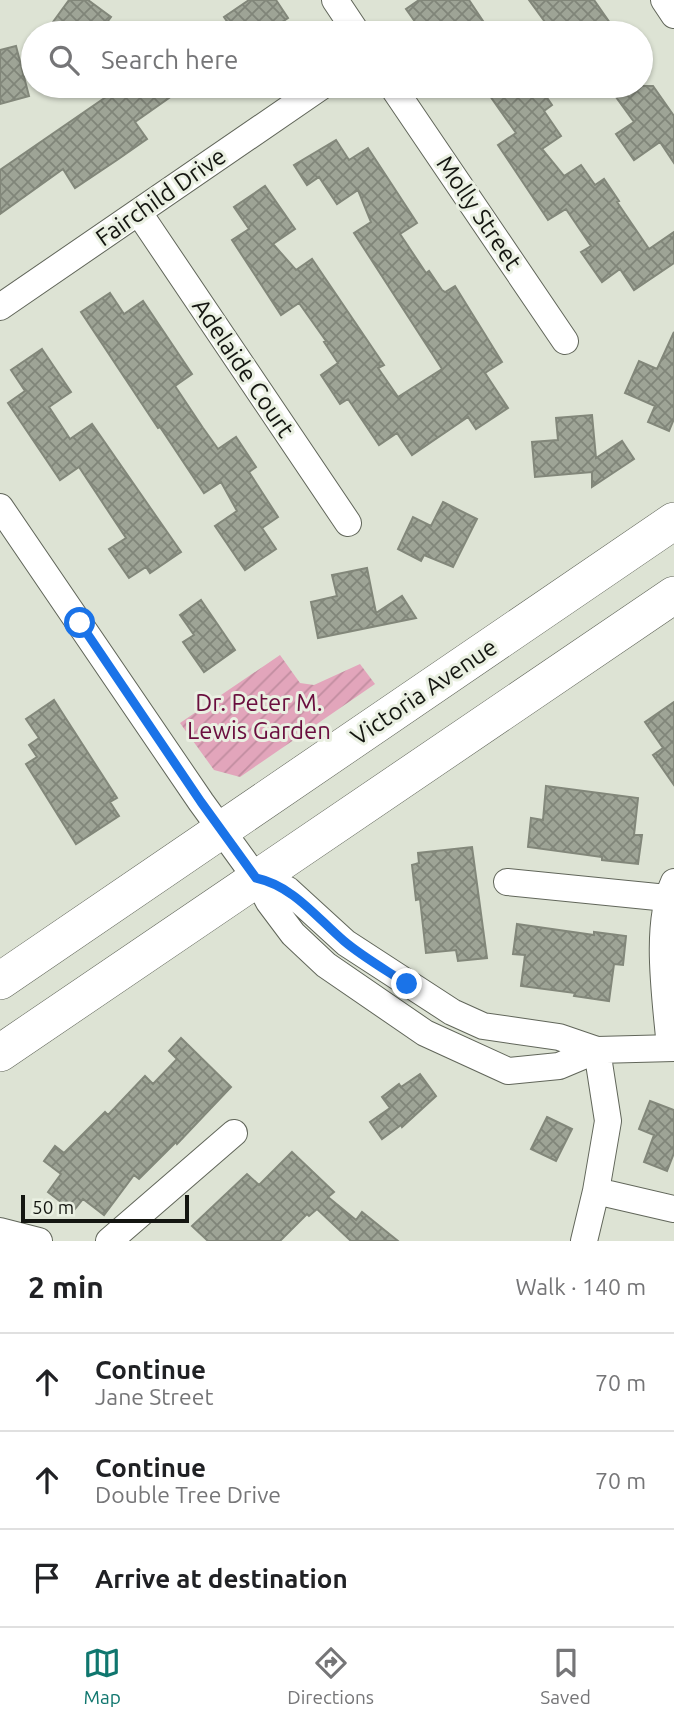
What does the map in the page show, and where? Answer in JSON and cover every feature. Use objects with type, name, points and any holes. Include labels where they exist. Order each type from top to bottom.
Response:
[{"type":"main road","name":"Victoria Avenue","points":[[0,981],[674,522]]},
{"type":"main road","points":[[0,1053],[674,595]]},
{"type":"street","points":[[335,0],[349,21]]},
{"type":"street","points":[[664,0],[674,15]]},
{"type":"street","name":"Fairchild Drive","points":[[0,307],[305,98]]},
{"type":"street","name":"Molly Street","points":[[401,98],[565,341]]},
{"type":"street","name":"Adelaide Court","points":[[139,213],[348,523]]},
{"type":"street","points":[[0,507],[256,878],[269,902],[293,934],[326,965],[425,1033],[508,1071],[559,1066],[597,1050]]},
{"type":"street","points":[[256,878],[273,882],[288,890],[346,943],[452,1012],[483,1026],[559,1037],[597,1050],[672,1048],[663,967],[671,890],[507,882]]},
{"type":"street","points":[[584,1241],[608,1121],[597,1050]]},
{"type":"street","points":[[109,1241],[234,1133]]},
{"type":"street","points":[[596,1191],[674,1209]]},
{"type":"street","points":[[0,1231],[39,1241]]},
{"type":"green space","name":"Dr. Peter M. Lewis Garden","points":[[280,655],[300,683],[314,685],[360,664],[375,684],[240,777],[214,770],[180,723]]},
{"type":"building","points":[[69,0],[88,0],[111,17],[108,21],[54,21]]},
{"type":"building","points":[[249,0],[276,0],[288,18],[284,21],[227,21],[224,17]]},
{"type":"building","points":[[419,0],[469,0],[483,21],[414,21],[406,9]]},
{"type":"building","points":[[529,0],[594,0],[609,21],[544,21]]},
{"type":"building","points":[[16,46],[21,65],[22,98],[0,104],[0,50]]},
{"type":"building","points":[[653,86],[674,116],[674,163],[660,142],[634,160],[616,134],[634,122],[617,98],[653,98]]},
{"type":"building","points":[[105,98],[169,98],[135,122],[147,139],[75,188],[63,169],[0,214],[0,170]]},
{"type":"building","points":[[491,98],[547,98],[552,105],[544,111],[561,136],[542,149],[564,176],[581,165],[595,185],[604,179],[649,249],[674,232],[674,263],[634,290],[620,269],[602,282],[581,252],[591,246],[566,209],[548,220],[498,145],[516,133]]},
{"type":"building","points":[[336,140],[349,160],[368,148],[417,223],[400,234],[426,273],[429,271],[442,290],[445,292],[455,286],[502,362],[485,373],[508,408],[476,429],[468,417],[412,455],[397,433],[379,445],[348,399],[340,404],[321,375],[338,363],[324,342],[326,341],[299,303],[281,315],[232,240],[249,229],[234,207],[265,186],[295,229],[273,244],[296,270],[312,259],[384,365],[378,368],[398,397],[442,369],[354,233],[371,222],[358,190],[337,204],[319,177],[307,185],[294,165]]},
{"type":"building","points":[[110,293],[124,314],[143,301],[192,374],[175,386],[203,428],[218,449],[236,437],[256,467],[249,472],[278,517],[262,528],[276,549],[245,570],[215,526],[237,511],[221,482],[204,493],[81,312]]},
{"type":"building","points":[[674,332],[674,419],[669,431],[648,422],[655,406],[625,393],[639,361],[657,369]]},
{"type":"building","points":[[42,349],[71,392],[49,407],[70,439],[92,424],[181,552],[150,573],[146,567],[129,578],[109,549],[126,538],[79,467],[60,480],[8,403],[25,391],[11,370]]},
{"type":"building","points":[[592,415],[596,458],[622,441],[634,459],[592,487],[592,472],[535,477],[532,442],[558,440],[556,418]]},
{"type":"building","points":[[443,502],[477,519],[453,567],[424,555],[421,561],[398,549],[413,517],[431,526]]},
{"type":"building","points":[[367,568],[376,613],[402,596],[416,618],[318,638],[311,602],[337,596],[332,575]]},
{"type":"building","points":[[201,600],[235,650],[204,672],[183,642],[194,635],[180,615]]},
{"type":"building","points":[[54,700],[117,798],[110,802],[119,816],[76,844],[26,764],[37,757],[29,745],[39,738],[26,719]]},
{"type":"building","points":[[674,702],[674,785],[653,755],[663,748],[645,722]]},
{"type":"building","points":[[546,786],[638,798],[634,835],[642,835],[638,864],[528,847],[531,818],[543,820]]},
{"type":"building","points":[[472,847],[487,958],[458,961],[456,950],[426,953],[420,899],[416,900],[412,865],[419,863],[418,853]]},
{"type":"building","points":[[517,924],[594,935],[594,932],[626,936],[623,965],[614,964],[609,1001],[574,996],[575,993],[521,986],[525,955],[513,954]]},
{"type":"building","points":[[181,1038],[231,1087],[177,1144],[176,1142],[139,1179],[134,1175],[104,1215],[83,1199],[75,1209],[70,1209],[48,1192],[61,1174],[44,1161],[55,1146],[64,1153],[105,1112],[108,1115],[145,1076],[153,1084],[177,1059],[169,1051]]},
{"type":"building","points":[[420,1074],[436,1096],[402,1127],[401,1125],[382,1139],[370,1122],[390,1108],[382,1097],[399,1084],[401,1087]]},
{"type":"building","points":[[650,1101],[674,1110],[674,1153],[667,1171],[644,1162],[654,1135],[639,1129]]},
{"type":"building","points":[[547,1117],[572,1129],[556,1161],[531,1149]]},
{"type":"building","points":[[292,1152],[334,1192],[328,1197],[356,1220],[362,1212],[398,1241],[351,1241],[317,1209],[309,1216],[307,1214],[280,1241],[208,1241],[192,1226],[247,1174],[259,1185]]},
{"type":"route","points":[[80,623],[256,878],[273,882],[288,890],[346,943],[407,984]]}]
